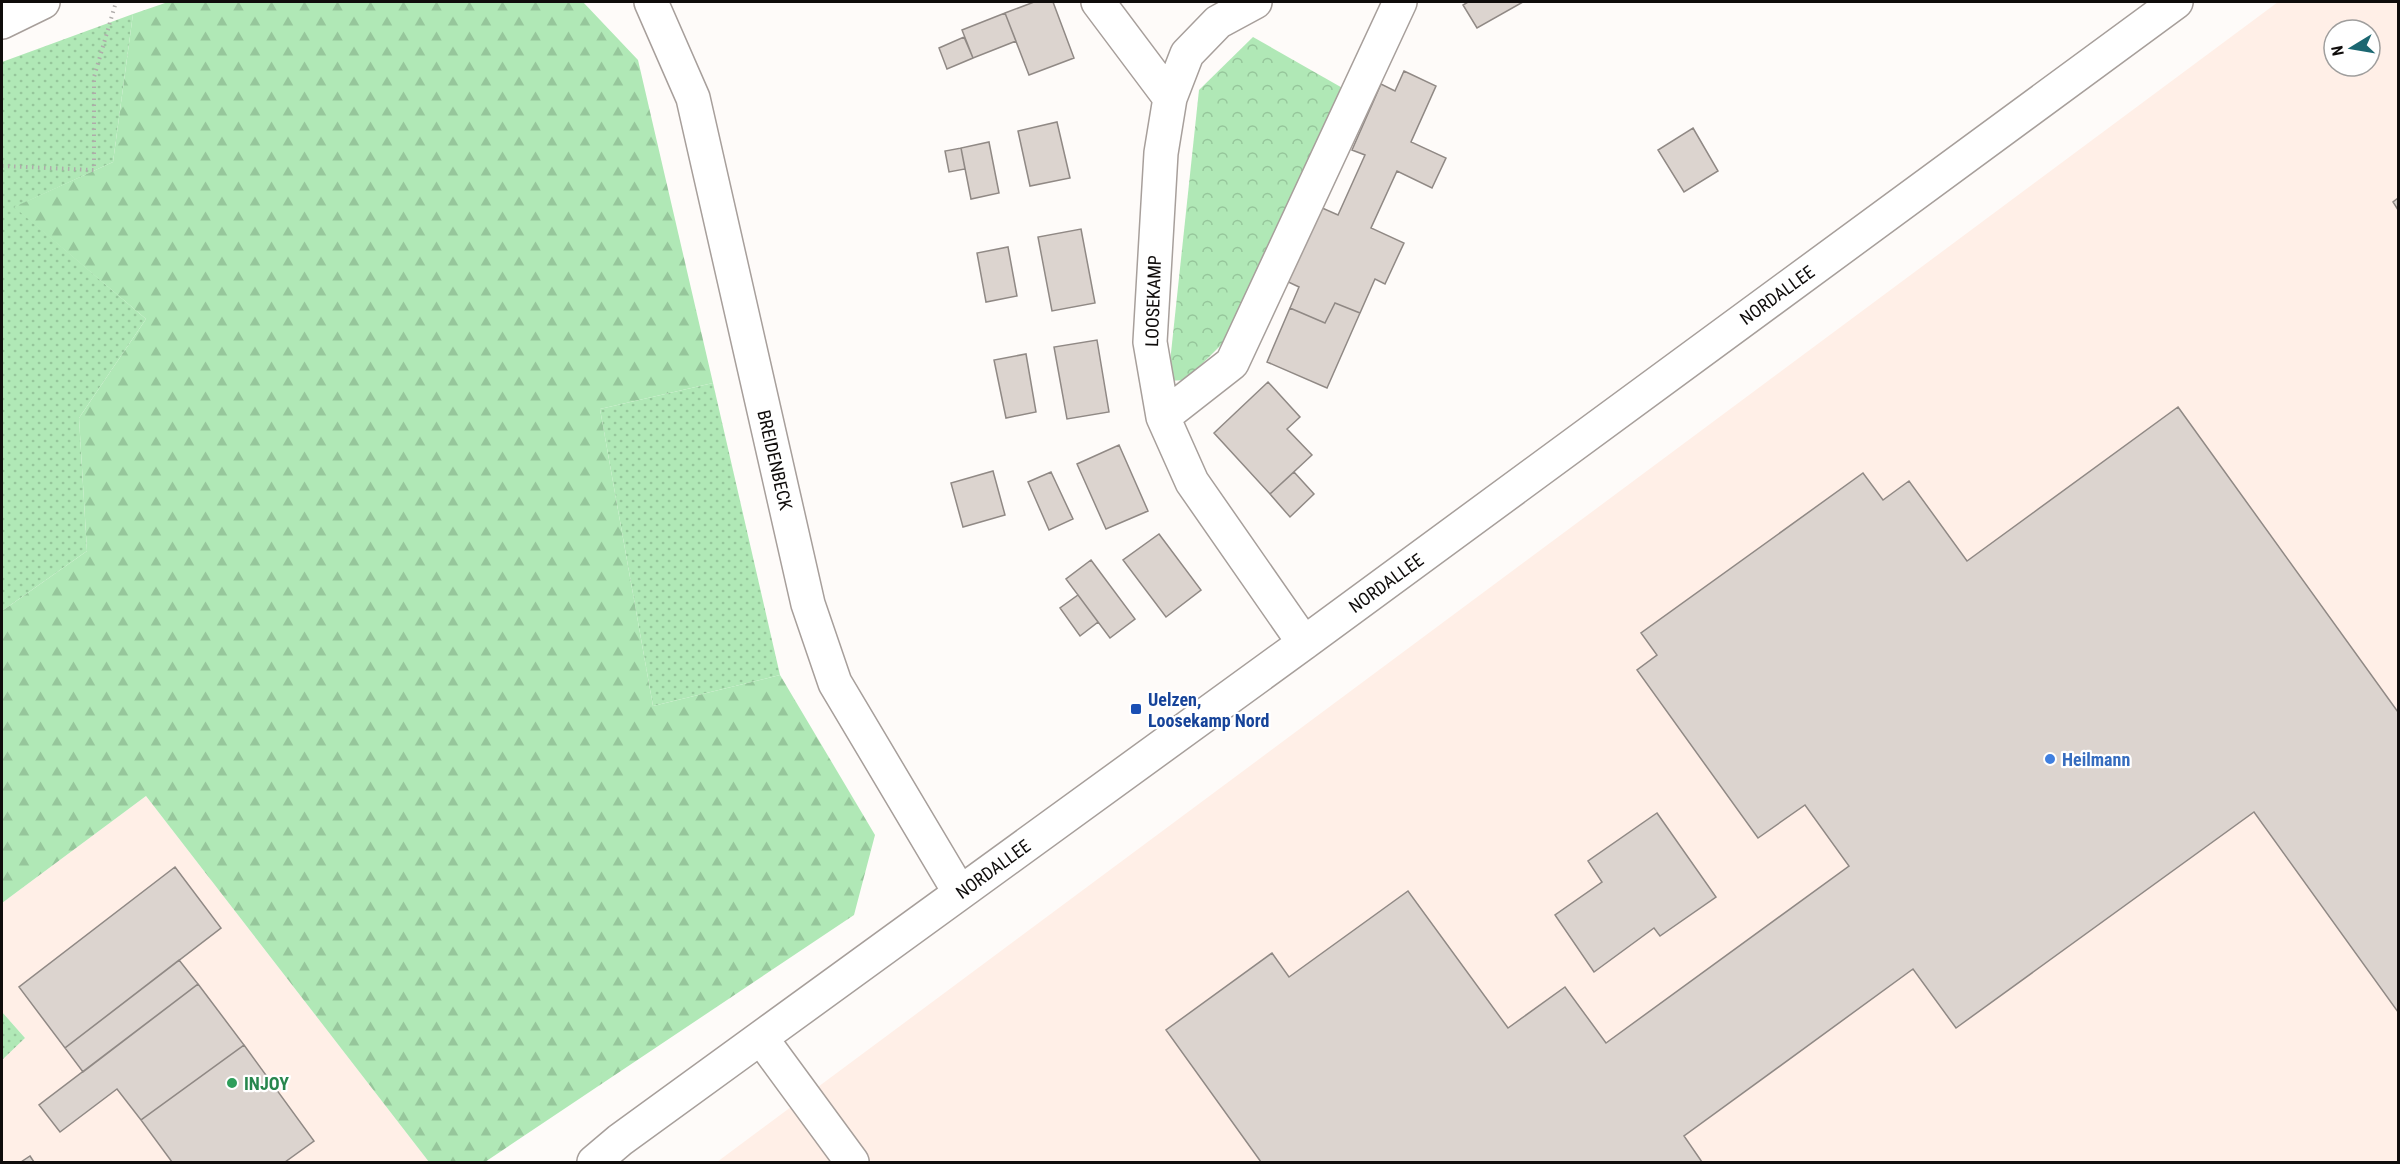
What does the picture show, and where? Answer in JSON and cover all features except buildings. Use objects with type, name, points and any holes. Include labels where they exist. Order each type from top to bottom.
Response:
[{"type":"street","points":[[2,22],[43,2]]},
{"type":"street","name":"BREIDENBECK","points":[[651,2],[693,98],[808,604],[835,683],[960,893]]},
{"type":"street","points":[[1098,2],[1170,98]]},
{"type":"street","name":"LOOSEKAMP","points":[[1255,2],[1218,22],[1187,54],[1170,98],[1161,153],[1149,342],[1162,417],[1192,482],[1304,643]]},
{"type":"street","points":[[1162,417],[1232,363],[1400,2]]},
{"type":"street","name":"NORDALLEE","points":[[594,1162],[620,1140],[1304,643],[2176,2]]},
{"type":"street","points":[[761,1038],[852,1162]]},
{"type":"path","points":[[2,166],[94,170],[94,77],[116,2]]},
{"type":"shaded area","points":[[2278,2],[2398,2],[2398,1162],[717,1162]]},
{"type":"shaded area","points":[[146,796],[429,1162],[2,1162],[2,1060],[25,1038],[2,1012],[2,903]]},
{"type":"green space","points":[[168,2],[583,2],[638,60],[713,383],[600,409],[653,706],[780,675],[875,835],[854,915],[485,1162],[429,1162],[146,796],[2,903],[2,611],[87,551],[79,418],[146,319],[14,207],[113,162],[133,14]]},
{"type":"green space","points":[[133,14],[113,162],[15,207],[146,319],[79,418],[87,551],[2,611],[2,62]]},
{"type":"green space","points":[[1253,37],[1346,90],[1229,337],[1186,380],[1168,381],[1199,90]]},
{"type":"green space","points":[[713,383],[780,675],[653,706],[600,409]]},
{"type":"green space","points":[[2,1012],[25,1038],[2,1060]]},
{"type":"place","name":"Uelzen, Loosekamp Nord","points":[[1136,709]]},
{"type":"place","name":"Heilmann","points":[[2050,759]]},
{"type":"place","name":"INJOY","points":[[232,1083]]}]
